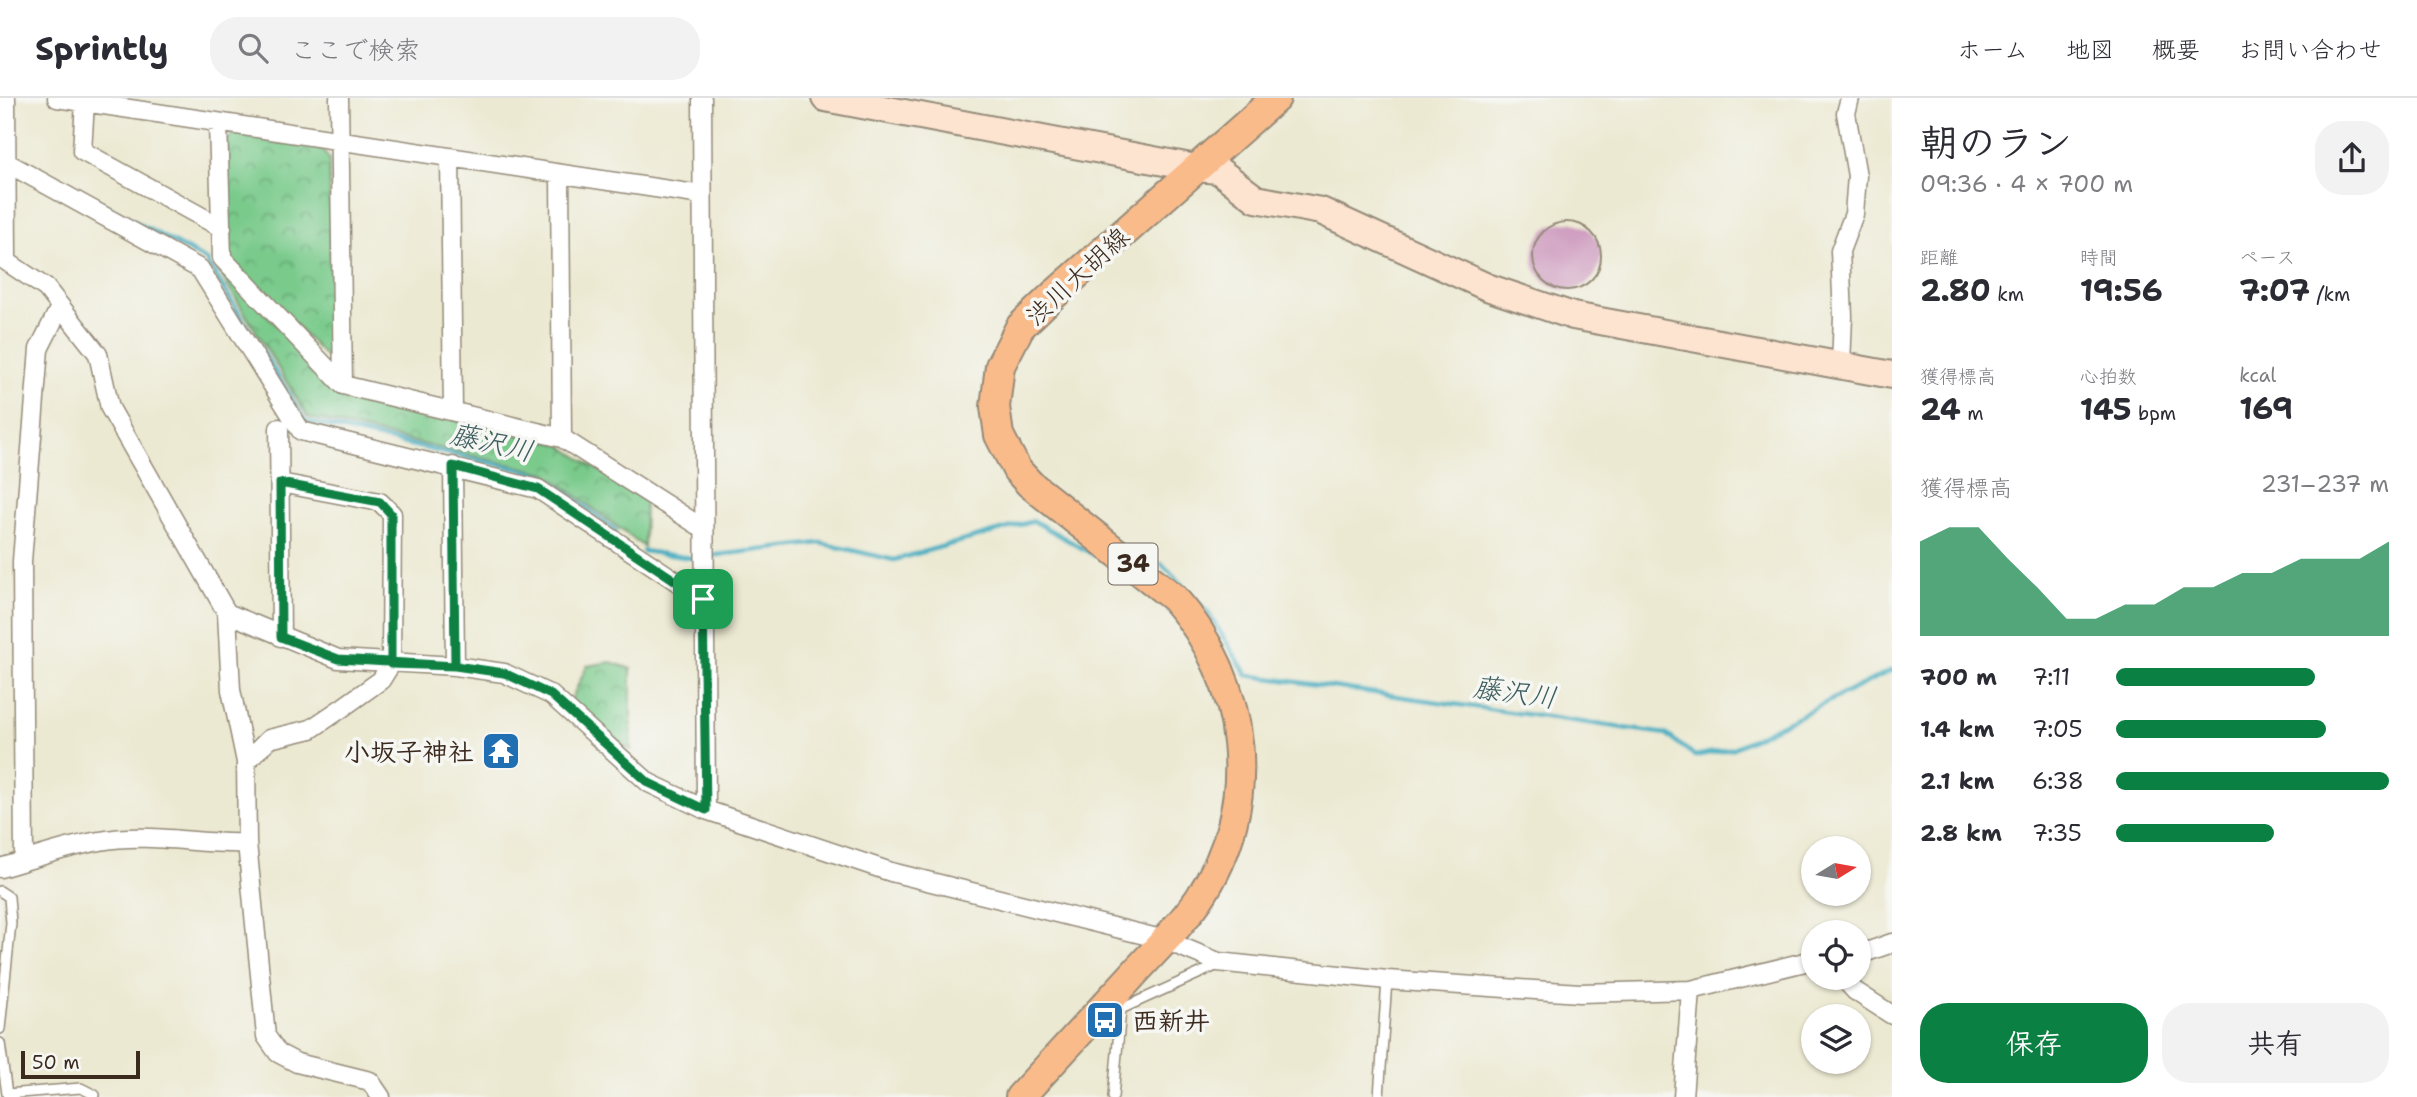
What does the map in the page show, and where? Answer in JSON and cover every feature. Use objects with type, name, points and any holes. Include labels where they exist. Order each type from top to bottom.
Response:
[{"type":"main road","name":"渋川大胡線","points":[[1020,1097],[1115,1005],[1199,899],[1227,840],[1238,796],[1240,768],[1231,697],[1212,651],[1190,616],[1174,598],[1052,503],[1017,470],[999,435],[995,407],[1000,366],[1020,327],[1276,98]]},
{"type":"street","points":[[6,98],[3,258],[46,288],[98,354],[110,408],[227,613],[231,690],[246,762],[247,843],[266,1036],[278,1053],[297,1063],[370,1081],[381,1097]]},
{"type":"street","points":[[57,98],[702,195]]},
{"type":"street","points":[[339,98],[343,385]]},
{"type":"street","points":[[702,98],[706,810]]},
{"type":"street","points":[[825,98],[1218,170],[1256,199],[1321,212],[1487,287],[1573,316],[1892,375]]},
{"type":"street","points":[[1841,366],[1843,316],[1840,251],[1854,214],[1857,176],[1846,113],[1850,98]]},
{"type":"street","points":[[85,102],[82,151],[222,228]]},
{"type":"street","points":[[218,123],[222,258],[343,385],[562,438],[704,529]]},
{"type":"street","points":[[450,157],[453,411]]},
{"type":"street","points":[[3,161],[200,269],[301,431],[453,466],[538,489],[703,599]]},
{"type":"street","points":[[560,174],[562,438]]},
{"type":"street","points":[[24,861],[22,561],[39,349],[60,307]]},
{"type":"street","points":[[279,428],[281,637]]},
{"type":"street","points":[[453,466],[455,666]]},
{"type":"street","points":[[246,762],[269,739],[311,729],[332,715],[381,680],[391,664],[391,514],[380,502],[280,483]]},
{"type":"street","points":[[227,613],[338,659],[455,666],[504,673],[551,695],[649,783],[706,810],[891,872],[1165,940],[1223,962],[1387,980],[1580,993],[1691,990],[1801,963]]},
{"type":"street","points":[[0,868],[101,840],[140,838],[215,844],[247,843]]},
{"type":"street","points":[[1871,950],[1892,943]]},
{"type":"street","points":[[1683,1097],[1691,990]]},
{"type":"street","points":[[1854,990],[1892,1015]]},
{"type":"lane","points":[[0,891],[9,897],[11,923],[0,1029]]},
{"type":"lane","points":[[1113,1097],[1115,1005],[1223,962]]},
{"type":"lane","points":[[1379,1097],[1387,980]]},
{"type":"lane","points":[[0,1043],[7,1094],[82,1088],[95,1094]]},
{"type":"green space","points":[[234,133],[322,149],[329,159],[332,349],[329,356],[324,355],[228,256],[227,140]]},
{"type":"green space","points":[[219,263],[339,392],[559,444],[645,501],[644,547],[546,473],[308,417],[216,266]]},
{"type":"green space","points":[[611,662],[631,669],[631,750],[569,704],[587,666]]},
{"type":"building","points":[[1567,222],[1580,225],[1591,232],[1598,243],[1601,256],[1598,269],[1591,280],[1580,287],[1567,290],[1554,287],[1543,280],[1536,269],[1533,256],[1536,243],[1543,232],[1554,225]]},
{"type":"waterway","name":"藤沢川","points":[[63,183],[206,260],[305,421],[543,475],[616,531]]},
{"type":"waterway","name":"藤沢川","points":[[709,556],[820,543],[894,560],[1034,521],[1094,555]]},
{"type":"waterway","name":"藤沢川","points":[[643,551],[700,557]]},
{"type":"waterway","name":"藤沢川","points":[[1162,564],[1207,611],[1247,675],[1666,734],[1695,756],[1734,748],[1892,670]]},
{"type":"place","name":"小坂子神社","points":[[501,751]]},
{"type":"place","name":"西新井","points":[[1105,1020]]},
{"type":"route","points":[[703,599],[538,489],[453,466],[455,666],[391,664],[391,514],[380,502],[280,483],[281,637],[338,659],[391,664],[455,666],[504,673],[551,695],[649,783],[706,810],[703,599]]}]
